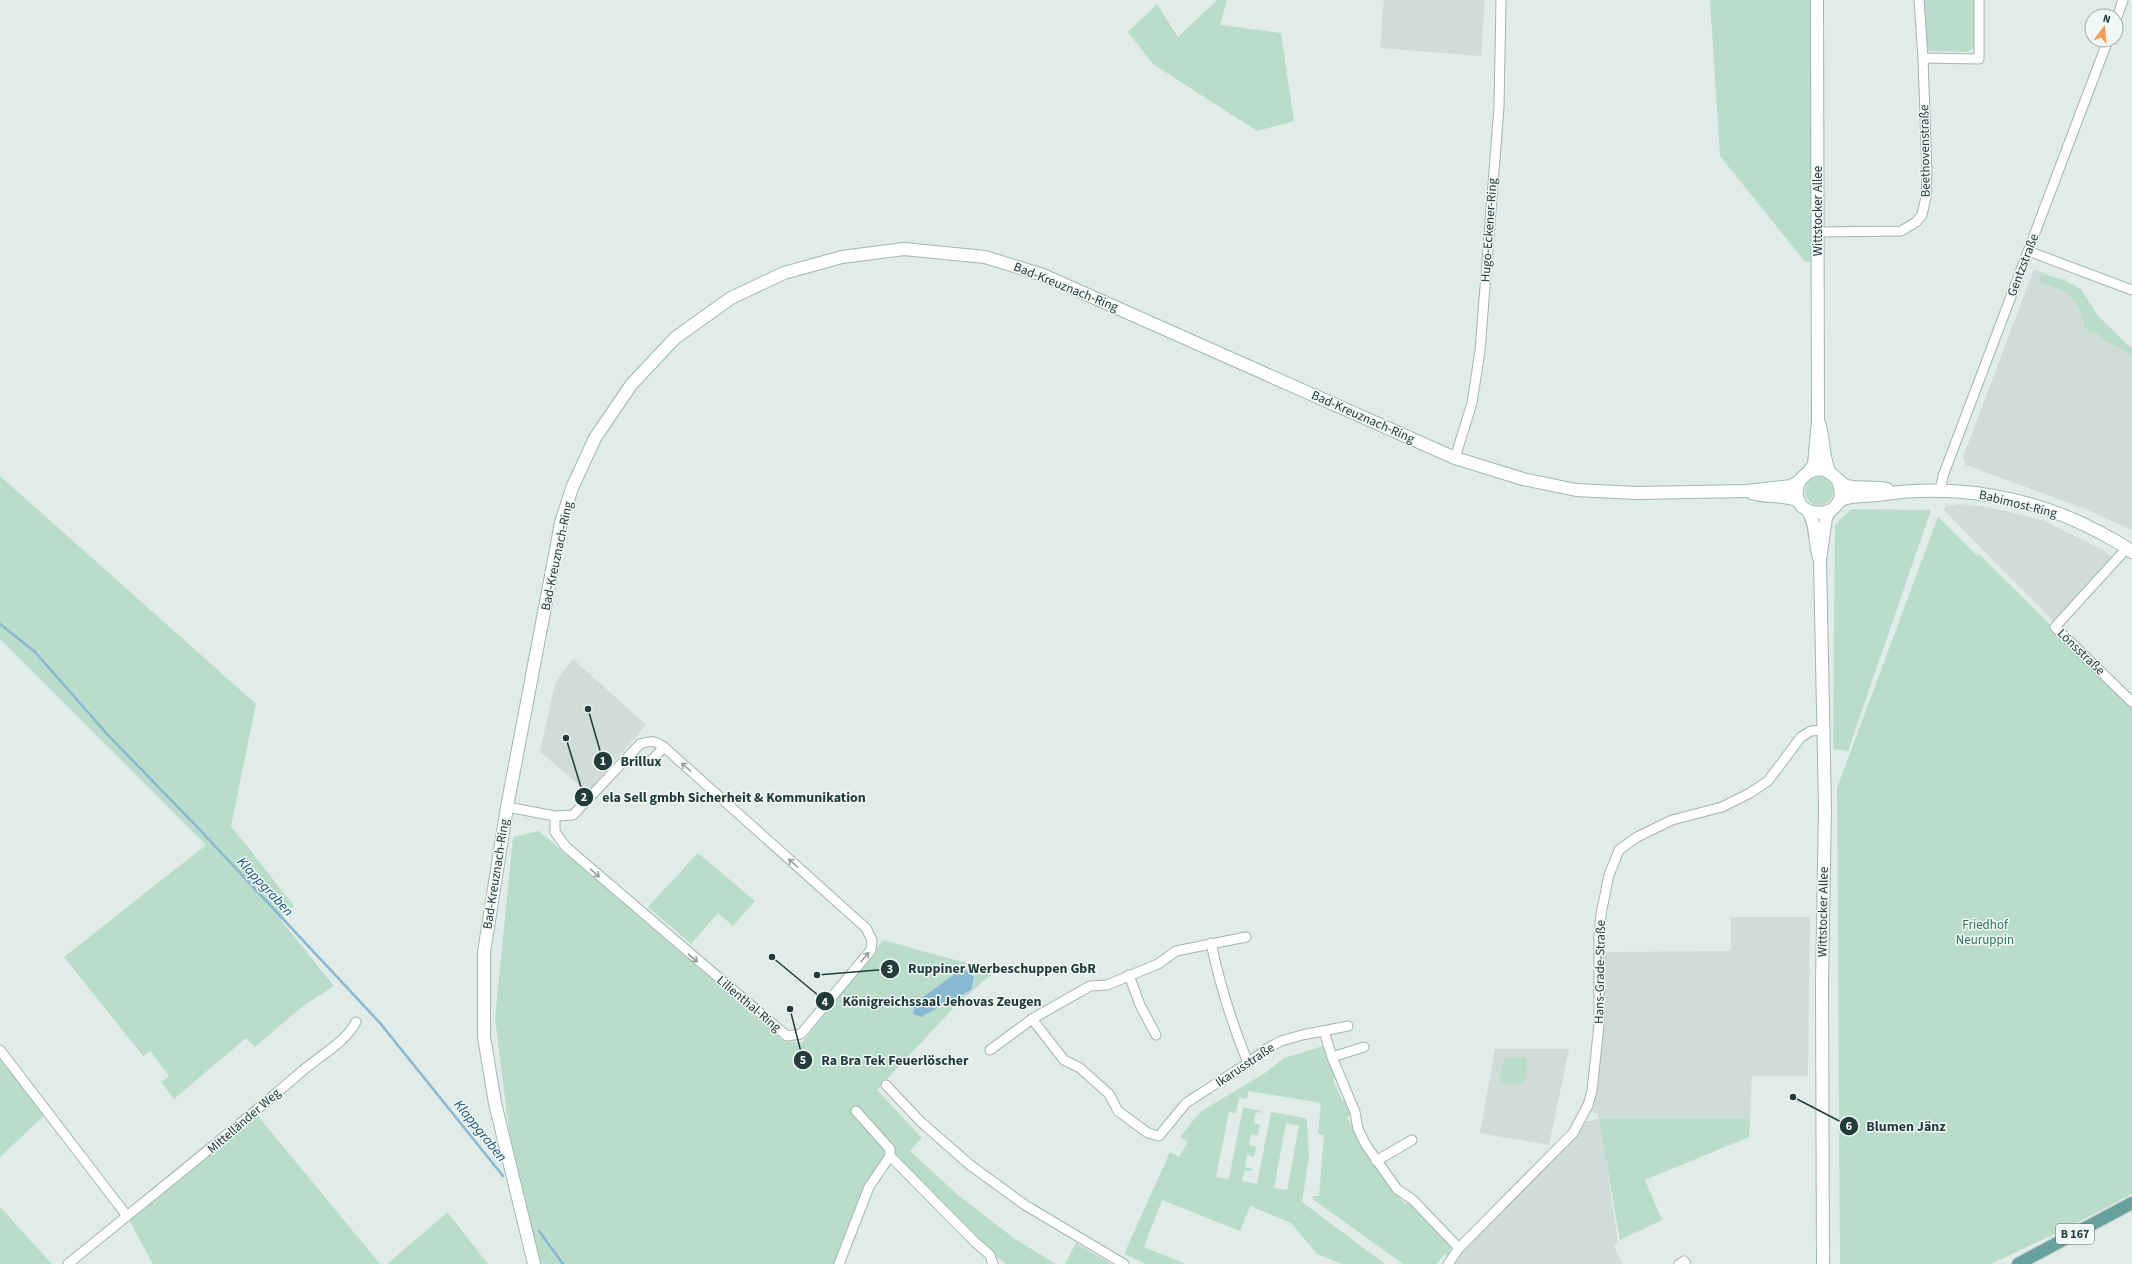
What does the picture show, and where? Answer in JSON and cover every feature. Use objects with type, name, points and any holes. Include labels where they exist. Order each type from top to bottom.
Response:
[{"type":"main road","name":"Wittstocker Allee","points":[[1817,0],[1818,422]]},
{"type":"main road","name":"Bad-Kreuznach-Ring","points":[[534,1264],[495,1103],[484,1037],[484,952],[507,807],[561,523],[572,488],[595,438],[631,384],[675,338],[731,298],[784,273],[842,257],[904,249],[985,257],[1043,275],[1455,458],[1523,479],[1576,490],[1637,493],[1747,491],[1791,486],[1799,481]]},
{"type":"main road","points":[[1799,501],[1796,495],[1799,481],[1810,472],[1814,464],[1818,422]]},
{"type":"main road","points":[[1818,422],[1824,439],[1826,464],[1841,489],[1839,501]]},
{"type":"main road","points":[[1810,472],[1823,470],[1834,477]]},
{"type":"main road","name":"Babimost-Ring","points":[[1834,477],[1846,485],[1894,491]]},
{"type":"main road","name":"Babimost-Ring","points":[[1839,501],[1850,496],[1869,496],[1894,491],[1940,490],[1976,493],[2041,506],[2084,525],[2129,550]]},
{"type":"main road","name":"Bad-Kreuznach-Ring","points":[[1747,491],[1759,495],[1791,497],[1799,501]]},
{"type":"main road","name":"Wittstocker Allee","points":[[1799,501],[1808,511],[1815,526],[1815,541],[1820,560]]},
{"type":"main road","name":"Wittstocker Allee","points":[[1823,1264],[1822,976],[1825,808],[1824,730],[1819,611],[1820,560],[1826,518],[1839,501]]},
{"type":"main road","points":[[1808,511],[1816,513],[1830,511]]},
{"type":"main road","name":"B 167","points":[[2018,1264],[2132,1203]]},
{"type":"street","name":"Hugo-Eckener-Ring","points":[[1455,458],[1472,403],[1480,351],[1499,107],[1502,0]]},
{"type":"street","name":"Beethovenstraße","points":[[1818,232],[1901,231],[1916,222],[1922,215],[1926,197],[1927,182],[1923,58],[1918,0]]},
{"type":"street","points":[[1923,58],[1978,59],[1979,0]]},
{"type":"street","name":"Gentzstraße","points":[[1940,490],[1943,476],[2105,48]]},
{"type":"street","points":[[2028,251],[2132,290]]},
{"type":"street","name":"Lönsstraße","points":[[2129,550],[2055,627],[2132,702]]},
{"type":"street","name":"Hans-Grade-Straße","points":[[1448,1264],[1459,1248],[1573,1133],[1588,1105],[1592,1091],[1599,1025],[1599,936],[1601,914],[1609,875],[1619,850],[1637,837],[1672,820],[1722,806],[1750,793],[1768,780],[1801,737],[1811,732],[1824,730]]},
{"type":"street","name":"Lilienthal-Ring","points":[[507,807],[555,816],[573,816],[628,759],[640,744],[650,741],[664,747],[866,928],[872,940],[871,950],[801,1034],[787,1036],[566,847],[554,832],[555,816]]},
{"type":"street","points":[[628,759],[651,761],[664,747]]},
{"type":"street","points":[[990,1050],[1032,1019],[1090,986],[1107,985],[1158,964],[1176,951],[1211,943],[1246,938]]},
{"type":"street","points":[[1211,943],[1218,977],[1231,1020],[1248,1063]]},
{"type":"street","points":[[1129,975],[1140,1005],[1156,1035]]},
{"type":"street","name":"Ikarusstraße","points":[[1032,1019],[1064,1060],[1080,1068],[1109,1094],[1118,1111],[1148,1133],[1159,1136],[1190,1100],[1248,1063],[1268,1048],[1281,1041],[1302,1035],[1348,1026]]},
{"type":"street","name":"Mittelländer Weg","points":[[68,1264],[211,1149],[314,1061],[350,1034],[356,1022]]},
{"type":"street","points":[[1324,1031],[1332,1056],[1355,1112],[1358,1129],[1376,1161],[1397,1189],[1412,1198],[1459,1248]]},
{"type":"street","points":[[1332,1056],[1364,1046]]},
{"type":"street","points":[[0,1050],[127,1216]]},
{"type":"street","points":[[886,1085],[920,1121],[970,1165],[1025,1205],[1124,1264]]},
{"type":"street","points":[[839,1264],[869,1187],[890,1156],[890,1149],[856,1111]]},
{"type":"street","points":[[1376,1161],[1412,1140]]},
{"type":"street","points":[[890,1156],[975,1242],[990,1255],[993,1264]]},
{"type":"street","points":[[1678,1264],[1684,1261],[1686,1264]]},
{"type":"shaded area","points":[[1384,0],[1485,0],[1481,56],[1380,48]]},
{"type":"shaded area","points":[[2034,269],[2075,286],[2087,312],[2082,325],[2122,340],[2132,349],[2132,530],[2083,508],[1966,465],[1963,457]]},
{"type":"shaded area","points":[[1960,504],[1988,507],[2042,520],[2103,550],[2112,557],[2054,622],[1944,510],[1946,506]]},
{"type":"shaded area","points":[[573,659],[646,725],[588,792],[540,752],[555,683]]},
{"type":"shaded area","points":[[1731,917],[1810,917],[1808,1076],[1752,1076],[1750,1119],[1600,1120],[1618,1243],[1613,1245],[1623,1264],[1454,1264],[1463,1250],[1576,1135],[1584,1122],[1599,1119],[1598,1114],[1585,1110],[1595,1092],[1605,952],[1731,951]]},
{"type":"shaded area","points":[[1495,1049],[1569,1049],[1549,1145],[1480,1133]]},
{"type":"green space","points":[[1217,0],[1227,0],[1220,25],[1281,33],[1294,121],[1257,131],[1153,64],[1128,32],[1157,4],[1178,37]]},
{"type":"green space","points":[[1710,0],[1813,0],[1813,262],[1805,262],[1720,156]]},
{"type":"green space","points":[[1922,0],[1975,0],[1975,43],[1972,49],[1967,52],[1928,51]]},
{"type":"green space","points":[[2041,274],[2064,280],[2081,289],[2098,316],[2132,349],[2132,357],[2125,350],[2105,341],[2099,334],[2085,329],[2079,308],[2072,297],[2059,289],[2040,281]]},
{"type":"green space","points":[[0,476],[256,704],[231,826],[294,906],[280,919],[334,986],[303,1006],[255,1047],[246,1038],[174,1099],[161,1082],[169,1076],[150,1051],[143,1056],[64,957],[206,845],[0,639]]},
{"type":"green space","points":[[1819,477],[1829,481],[1833,491],[1829,501],[1819,505],[1809,501],[1805,491],[1809,481]]},
{"type":"green space","points":[[1851,509],[1931,510],[1848,751],[1833,749],[1835,525]]},
{"type":"green space","name":"Friedhof Neuruppin","points":[[1938,517],[1977,556],[1979,554],[2132,706],[2132,1194],[2069,1227],[1991,1264],[1840,1264],[1837,788]]},
{"type":"green space","points":[[539,831],[784,1041],[802,1043],[883,940],[995,971],[958,1003],[877,1090],[922,1138],[910,1151],[958,1195],[1015,1239],[1056,1264],[1006,1264],[977,1241],[895,1154],[893,1147],[885,1150],[886,1157],[865,1190],[834,1264],[536,1264],[513,1162],[495,1018],[513,837]]},
{"type":"green space","points":[[698,853],[755,901],[733,926],[718,913],[691,944],[648,907]]},
{"type":"green space","points":[[1323,1046],[1335,1077],[1333,1080],[1342,1100],[1346,1101],[1352,1114],[1347,1117],[1371,1162],[1405,1204],[1410,1200],[1447,1241],[1451,1247],[1448,1256],[1444,1254],[1437,1264],[1403,1264],[1314,1200],[1312,1196],[1319,1196],[1324,1135],[1318,1134],[1321,1103],[1248,1091],[1247,1099],[1239,1098],[1236,1113],[1229,1112],[1216,1177],[1229,1179],[1243,1107],[1261,1111],[1261,1113],[1256,1112],[1254,1123],[1260,1125],[1258,1135],[1251,1134],[1249,1145],[1256,1147],[1254,1157],[1247,1155],[1245,1167],[1252,1169],[1252,1171],[1245,1170],[1242,1181],[1257,1184],[1271,1112],[1305,1118],[1307,1121],[1309,1156],[1302,1202],[1385,1264],[1342,1264],[1317,1254],[1291,1223],[1250,1206],[1240,1231],[1162,1200],[1144,1247],[1186,1264],[1146,1264],[1124,1254],[1170,1152],[1179,1157],[1188,1142],[1180,1137],[1200,1112],[1265,1073],[1284,1058]],"holes":[[[1286,1123],[1299,1126],[1287,1190],[1274,1188]]]},
{"type":"green space","points":[[0,1054],[46,1114],[0,1157]]},
{"type":"green space","points":[[1514,1057],[1527,1058],[1527,1073],[1523,1083],[1511,1085],[1499,1081],[1504,1059]]},
{"type":"green space","points":[[258,1116],[380,1264],[153,1264],[128,1218]]},
{"type":"green space","points":[[1599,1119],[1750,1119],[1749,1137],[1645,1180],[1662,1220],[1620,1240]]},
{"type":"green space","points":[[0,1207],[52,1264],[0,1264]]},
{"type":"green space","points":[[447,1212],[488,1264],[387,1264],[442,1217]]},
{"type":"green space","points":[[1076,1243],[1111,1264],[1065,1264]]},
{"type":"water","points":[[965,970],[974,977],[971,990],[921,1017],[913,1014],[915,1003],[959,971]]},
{"type":"waterway","name":"Klappgraben","points":[[0,624],[35,652],[108,735],[200,830],[380,1023],[503,1176]]},
{"type":"waterway","name":"Klappgraben","points":[[539,1231],[563,1264]]},
{"type":"place","name":"Brillux","points":[[588,709]]},
{"type":"place","name":"ela Sell gmbh Sicherheit & Kommunikation","points":[[566,738]]},
{"type":"place","name":"Königreichssaal Jehovas Zeugen","points":[[772,957]]},
{"type":"place","name":"Ruppiner Werbeschuppen GbR","points":[[817,975]]},
{"type":"place","name":"Ra Bra Tek Feuerlöscher","points":[[790,1009]]},
{"type":"place","name":"Blumen Jänz","points":[[1793,1097]]}]
